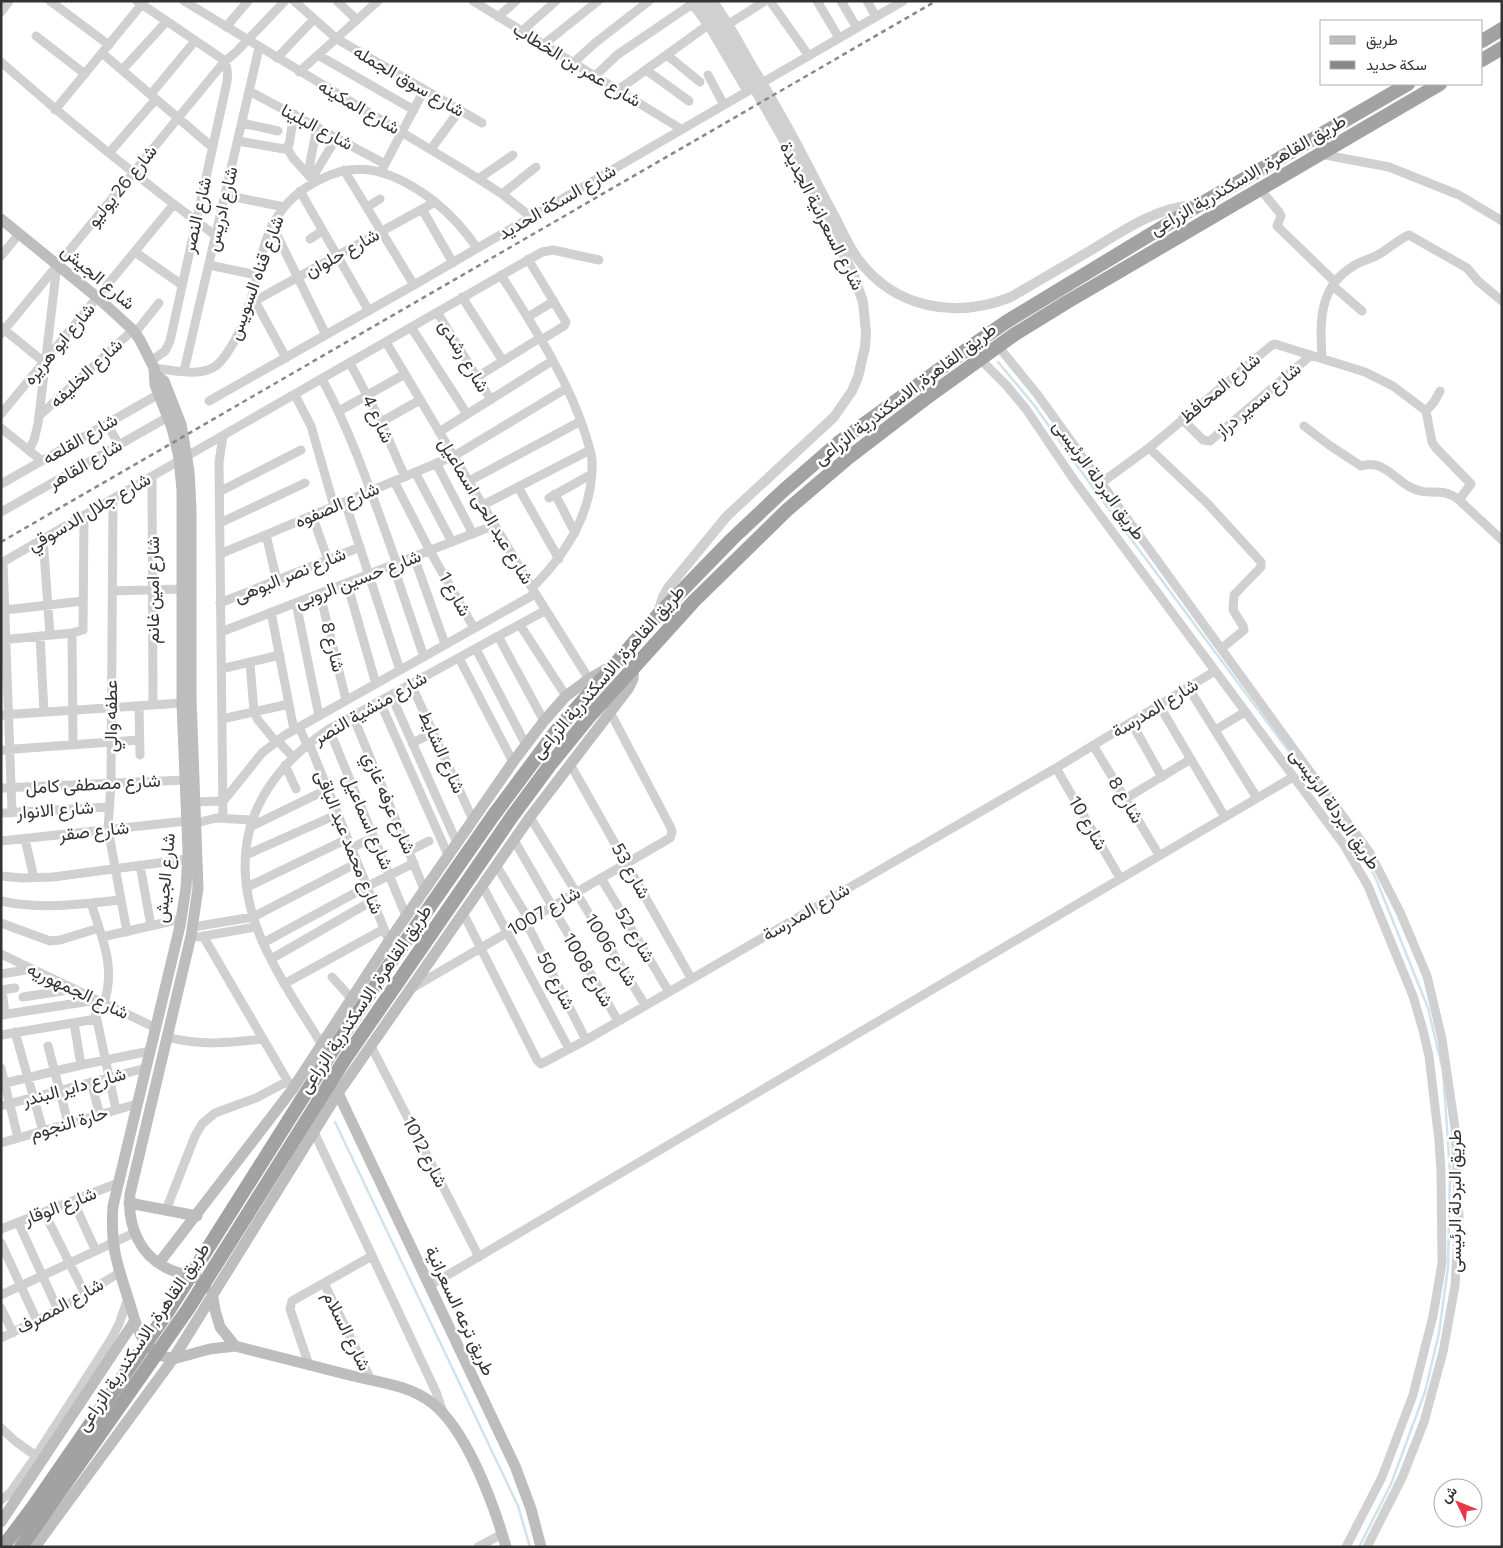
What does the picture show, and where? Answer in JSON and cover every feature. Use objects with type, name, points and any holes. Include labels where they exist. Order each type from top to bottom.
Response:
[{"type":"highway","points":[[1483,40],[1502,29]]},
{"type":"highway","points":[[1483,59],[1502,48]]},
{"type":"highway","name":"طريق القاهرة, الاسكندرية الزراعى","points":[[21,1547],[39,1509],[172,1306],[326,1049],[388,968],[528,767],[557,730],[657,616],[732,539],[838,443],[1006,322],[1199,205],[1406,85]]},
{"type":"highway","name":"طريق القاهرة, الاسكندرية الزراعى","points":[[3,1547],[39,1509],[193,1300],[345,1059],[513,815],[550,765],[588,717],[730,565],[787,510],[848,458],[998,346],[1076,298],[1438,85]]},
{"type":"main road","name":"شارع الجيش","points":[[1,219],[98,298],[134,331],[153,368],[164,381],[174,423],[191,509],[191,802],[198,888],[192,932],[129,1203],[134,1233],[142,1248],[159,1263],[173,1271],[205,1282],[214,1294]]},
{"type":"main road","name":"شارع الجيش","points":[[153,368],[159,394],[174,423]]},
{"type":"main road","name":"شارع الجيش","points":[[182,469],[182,703],[185,780],[191,802]]},
{"type":"main road","points":[[159,1263],[197,1216],[290,1085],[326,1049],[351,998],[424,889],[544,721],[566,696],[614,664]]},
{"type":"main road","points":[[35,1547],[172,1359],[338,1093],[530,817],[631,684],[634,666]]},
{"type":"main road","name":"شارع الجيش","points":[[172,1359],[161,1356],[151,1349],[134,1322],[119,1273],[113,1243],[113,1214],[118,1183],[181,919],[192,822]]},
{"type":"main road","name":"طريق ترعه السعرانية","points":[[338,1093],[515,1466],[531,1509],[540,1547]]},
{"type":"main road","points":[[129,1203],[197,1216]]},
{"type":"main road","points":[[214,1294],[215,1310],[220,1327],[235,1346]]},
{"type":"main road","points":[[1,1522],[134,1322]]},
{"type":"main road","points":[[172,1359],[210,1349],[235,1346],[396,1386],[431,1401],[444,1412],[472,1460],[492,1503],[506,1547]]},
{"type":"street","points":[[1,12],[9,1]]},
{"type":"street","points":[[50,1],[109,45]]},
{"type":"street","name":"شارع المكينه","points":[[184,1],[478,179],[502,194],[531,217]]},
{"type":"street","points":[[197,10],[204,1]]},
{"type":"street","points":[[226,27],[248,1]]},
{"type":"street","name":"شارع 26 يوليو","points":[[2,330],[58,265],[224,62],[285,1]]},
{"type":"street","name":"شارع سوق الجمله","points":[[294,1],[337,38],[482,124]]},
{"type":"street","points":[[337,1],[357,20]]},
{"type":"street","points":[[299,72],[357,20],[367,5],[378,1]]},
{"type":"street","name":"شارع عمر بن الخطاب","points":[[473,1],[682,129]]},
{"type":"street","points":[[498,17],[516,1]]},
{"type":"street","points":[[522,31],[556,1]]},
{"type":"street","points":[[544,44],[598,1]]},
{"type":"street","points":[[573,63],[595,43],[649,1]]},
{"type":"street","name":"شارع السعرانية الجديدة","points":[[712,1],[727,22],[791,133],[850,247],[868,271],[892,291],[913,301],[951,309],[974,308],[997,303],[1011,297],[1118,234],[1153,216],[1178,207],[1199,205]]},
{"type":"street","points":[[718,1],[766,80]]},
{"type":"street","points":[[732,22],[765,1]]},
{"type":"street","points":[[770,1],[809,56]]},
{"type":"street","points":[[817,1],[838,38]]},
{"type":"street","points":[[841,1],[857,28]]},
{"type":"street","points":[[867,1],[876,17]]},
{"type":"street","name":"شارع السكة الحديد","points":[[209,401],[369,311],[903,1]]},
{"type":"street","points":[[595,76],[617,55],[694,2],[747,92]]},
{"type":"street","name":"شارع السعرانية الجديدة","points":[[657,616],[668,588],[718,526],[741,502],[834,417],[852,391],[862,363],[866,332],[866,317],[861,294],[853,273],[782,138],[721,30],[694,2]]},
{"type":"street","points":[[55,110],[109,45],[139,3],[195,40],[224,62]]},
{"type":"street","points":[[277,58],[314,19]]},
{"type":"street","points":[[122,70],[167,21]]},
{"type":"street","points":[[618,90],[708,25]]},
{"type":"street","points":[[36,36],[85,74]]},
{"type":"street","points":[[109,154],[195,40]]},
{"type":"street","name":"شارع ادريس","points":[[184,371],[259,48]]},
{"type":"street","points":[[102,53],[212,147]]},
{"type":"street","points":[[318,55],[414,110]]},
{"type":"street","points":[[668,55],[700,82]]},
{"type":"street","points":[[1,62],[55,110],[109,154],[216,236]]},
{"type":"street","name":"شارع النصر","points":[[153,368],[169,344],[227,82],[227,71],[224,62]]},
{"type":"street","points":[[646,70],[690,101]]},
{"type":"street","points":[[708,76],[724,105]]},
{"type":"street","points":[[381,172],[424,90]]},
{"type":"street","name":"شارع البلينا","points":[[249,91],[385,164]]},
{"type":"street","points":[[431,150],[460,111]]},
{"type":"street","points":[[287,148],[290,145],[294,114]]},
{"type":"street","points":[[242,122],[278,131]]},
{"type":"street","points":[[311,178],[317,126]]},
{"type":"street","points":[[311,178],[337,137]]},
{"type":"street","points":[[238,141],[287,148]]},
{"type":"street","points":[[287,148],[293,158],[311,178]]},
{"type":"street","points":[[478,179],[513,154]]},
{"type":"street","points":[[1320,154],[1389,167],[1459,195],[1502,221]]},
{"type":"street","points":[[502,194],[536,167]]},
{"type":"street","name":"شارع قناه السويس","points":[[153,368],[184,371],[207,370],[216,365],[231,347],[239,334],[252,303],[257,275],[272,225],[284,207],[311,178],[344,170],[357,169],[381,172],[409,185],[435,202],[456,221],[477,248]]},
{"type":"street","points":[[344,170],[414,285]]},
{"type":"street","points":[[1260,189],[1279,212],[1280,216],[1277,226],[1362,310]]},
{"type":"street","points":[[300,191],[369,311]]},
{"type":"street","points":[[225,195],[284,207]]},
{"type":"street","points":[[367,207],[380,200]]},
{"type":"street","name":"شارع حلوان","points":[[252,303],[435,202]]},
{"type":"street","name":"شارع ابو هريره","points":[[1,414],[45,363],[174,204]]},
{"type":"street","points":[[422,209],[452,263]]},
{"type":"street","points":[[272,225],[326,335]]},
{"type":"street","points":[[310,239],[322,231]]},
{"type":"street","points":[[1,256],[20,234]]},
{"type":"street","points":[[1322,358],[1322,313],[1334,284],[1356,264],[1378,255],[1409,235],[1467,268],[1478,281],[1501,300]]},
{"type":"street","name":"شارع السكة الحديد","points":[[182,469],[223,436],[528,259],[550,250],[599,260]]},
{"type":"street","points":[[136,252],[182,285]]},
{"type":"street","points":[[477,377],[564,326],[566,322],[528,259]]},
{"type":"street","points":[[29,450],[34,440],[38,416],[58,265]]},
{"type":"street","points":[[209,265],[257,275]]},
{"type":"street","name":"شارع منشية النصر","points":[[223,800],[262,754],[276,741],[474,628],[534,591],[575,533],[587,501],[592,474],[592,460],[582,421],[567,388],[528,317],[501,275]]},
{"type":"street","points":[[462,297],[503,361]]},
{"type":"street","points":[[528,317],[554,301]]},
{"type":"street","name":"شارع الخليفه","points":[[38,416],[134,331],[158,303]]},
{"type":"street","points":[[252,303],[286,358]]},
{"type":"street","name":"شارع رشدى","points":[[437,312],[491,400]]},
{"type":"street","points":[[411,327],[467,414]]},
{"type":"street","points":[[2,330],[45,363]]},
{"type":"street","name":"شارع عبد الحى اسماعيل","points":[[386,342],[534,591],[589,679]]},
{"type":"street","name":"شارع المحافظ","points":[[1101,483],[1149,448],[1275,344],[1365,372],[1380,379],[1426,411]]},
{"type":"street","name":"طريق البردلة الرئيسى","points":[[998,346],[1037,394],[1370,853],[1400,912],[1427,976],[1448,1071],[1457,1153],[1459,1219],[1457,1264],[1451,1316],[1431,1400],[1402,1478],[1367,1547]]},
{"type":"street","name":"شارع سمير دراز","points":[[1182,420],[1203,440],[1210,441],[1310,356]]},
{"type":"street","name":"طريق البردلة الرئيسى","points":[[980,359],[1006,385],[1026,409],[1074,480],[1344,845],[1360,870],[1413,996],[1429,1056],[1440,1156],[1442,1263],[1424,1356],[1408,1410],[1378,1485],[1346,1547]]},
{"type":"street","points":[[439,432],[552,361]]},
{"type":"street","name":"شارع 4","points":[[350,363],[381,422],[404,477]]},
{"type":"street","points":[[338,411],[405,374]]},
{"type":"street","points":[[322,379],[355,450],[395,564],[424,657]]},
{"type":"street","name":"شارع الصفوه","points":[[220,554],[454,456],[567,388]]},
{"type":"street","points":[[1440,391],[1426,411],[1432,442],[1471,484],[1459,500]]},
{"type":"street","name":"شارع القلعه","points":[[1,484],[159,394]]},
{"type":"street","points":[[295,395],[311,426],[334,506]]},
{"type":"street","points":[[381,422],[420,400]]},
{"type":"street","points":[[469,481],[582,421]]},
{"type":"street","name":"شارع القاهر","points":[[1,512],[119,444],[174,423]]},
{"type":"street","points":[[107,424],[119,444]]},
{"type":"street","points":[[1304,426],[1361,466],[1380,465],[1410,488],[1420,491],[1450,493],[1502,540]]},
{"type":"street","points":[[1,428],[42,461]]},
{"type":"street","points":[[223,436],[219,454],[223,818]]},
{"type":"street","points":[[1149,448],[1208,504],[1262,564],[1234,595],[1233,610],[1244,630],[1221,649]]},
{"type":"street","points":[[219,492],[301,450]]},
{"type":"street","points":[[483,505],[590,450]]},
{"type":"street","points":[[436,463],[473,534]]},
{"type":"street","name":"شارع جلال الدسوقي","points":[[2,562],[152,476],[182,469]]},
{"type":"street","points":[[415,472],[452,542]]},
{"type":"street","points":[[575,533],[552,496],[592,474]]},
{"type":"street","name":"شارع امين غانم","points":[[152,476],[153,705]]},
{"type":"street","name":"شارع 1","points":[[394,481],[430,551],[474,628]]},
{"type":"street","points":[[220,523],[305,483]]},
{"type":"street","points":[[518,487],[559,558]]},
{"type":"street","name":"عطفه والي","points":[[113,499],[111,784],[108,829],[127,932]]},
{"type":"street","points":[[344,502],[400,670]]},
{"type":"street","points":[[4,639],[72,634],[83,630],[84,515]]},
{"type":"street","points":[[312,515],[328,560]]},
{"type":"street","name":"شارع حسين الروبى","points":[[221,632],[495,525]]},
{"type":"street","points":[[266,535],[276,581]]},
{"type":"street","points":[[43,538],[50,635]]},
{"type":"street","name":"شارع نصر البوهى","points":[[220,603],[360,547]]},
{"type":"street","points":[[414,557],[445,644]]},
{"type":"street","points":[[2,562],[5,610],[6,750],[12,812]]},
{"type":"street","points":[[346,583],[376,684]]},
{"type":"street","points":[[112,591],[182,589]]},
{"type":"street","name":"شارع 8","points":[[320,594],[346,700]]},
{"type":"street","points":[[5,610],[83,602]]},
{"type":"street","points":[[296,603],[319,716]]},
{"type":"street","name":"شارع منشية النصر","points":[[326,1049],[284,984],[263,943],[253,917],[247,887],[246,855],[250,823],[267,788],[293,757],[329,730],[546,610]]},
{"type":"street","name":"شارع محمد عبد الباقى","points":[[271,612],[289,704],[296,728],[308,744],[328,789],[389,941]]},
{"type":"street","points":[[520,625],[566,696]]},
{"type":"street","points":[[72,634],[73,745]]},
{"type":"street","points":[[40,636],[44,712]]},
{"type":"street","points":[[498,636],[544,721]]},
{"type":"street","points":[[476,649],[526,745]]},
{"type":"street","points":[[221,669],[280,655]]},
{"type":"street","points":[[459,658],[513,762]]},
{"type":"street","points":[[250,662],[254,712],[258,720],[276,741],[293,757]]},
{"type":"street","name":"شارع المدرسة","points":[[463,913],[538,1063],[541,1064],[586,1040],[1056,768],[1215,671]]},
{"type":"street","name":"شارع الشايط","points":[[411,684],[473,820]]},
{"type":"street","points":[[1188,687],[1257,798]]},
{"type":"street","points":[[391,696],[457,842]]},
{"type":"street","points":[[380,702],[448,856]]},
{"type":"street","points":[[5,715],[182,703]]},
{"type":"street","points":[[222,719],[289,704]]},
{"type":"street","points":[[1159,705],[1224,817]]},
{"type":"street","points":[[139,706],[140,754]]},
{"type":"street","name":"شارع 1007","points":[[410,989],[670,838],[671,828],[610,712]]},
{"type":"street","points":[[1215,730],[1245,712]]},
{"type":"street","name":"شارع عرفه غازي","points":[[353,716],[424,889]]},
{"type":"street","points":[[1131,722],[1162,777]]},
{"type":"street","name":"شارع اسماعيل","points":[[329,730],[406,916]]},
{"type":"street","points":[[412,743],[433,732]]},
{"type":"street","points":[[6,750],[139,740]]},
{"type":"street","name":"شارع 8","points":[[1093,745],[1159,855]]},
{"type":"street","points":[[1125,799],[1191,759]]},
{"type":"street","name":"شارع 53","points":[[570,764],[691,978]]},
{"type":"street","points":[[285,765],[296,789]]},
{"type":"street","name":"شارع 10","points":[[1056,768],[1120,878]]},
{"type":"street","points":[[429,1286],[1293,776]]},
{"type":"street","name":"شارع مصطفى كامل","points":[[1,788],[185,780]]},
{"type":"street","points":[[250,823],[328,789]]},
{"type":"street","points":[[191,802],[223,800]]},
{"type":"street","name":"شارع الانوار","points":[[1,813],[110,807]]},
{"type":"street","points":[[246,855],[338,814]]},
{"type":"street","name":"شارع 1006","points":[[530,817],[646,1005]]},
{"type":"street","name":"شارع صقر","points":[[1,841],[223,818],[250,823]]},
{"type":"street","points":[[351,848],[374,837]]},
{"type":"street","points":[[25,838],[34,878]]},
{"type":"street","points":[[247,887],[347,839]]},
{"type":"street","name":"شارع 1008","points":[[514,840],[618,1021]]},
{"type":"street","points":[[409,851],[428,842]]},
{"type":"street","points":[[1,876],[53,877],[188,859]]},
{"type":"street","points":[[192,932],[253,917],[357,864]]},
{"type":"street","points":[[263,943],[366,887],[414,864]]},
{"type":"street","points":[[140,865],[150,926]]},
{"type":"street","name":"شارع 50","points":[[496,865],[527,921],[586,1040]]},
{"type":"street","name":"شارع 52","points":[[601,878],[669,992]]},
{"type":"street","points":[[482,885],[569,1049]]},
{"type":"street","points":[[1,901],[38,907],[121,900]]},
{"type":"street","points":[[271,959],[372,900]]},
{"type":"street","points":[[92,903],[109,970],[108,989],[98,1002],[96,1019],[116,1110]]},
{"type":"street","points":[[1,923],[50,941],[100,933],[127,932],[181,919]]},
{"type":"street","points":[[192,932],[203,936],[256,927]]},
{"type":"street","points":[[284,984],[384,929]]},
{"type":"street","points":[[166,1210],[195,1136],[202,1124],[215,1113],[290,1085],[203,936]]},
{"type":"street","name":"شارع الجمهوريه","points":[[1,954],[76,989],[98,1002],[156,1028]]},
{"type":"street","points":[[1,974],[32,969]]},
{"type":"street","points":[[332,976],[351,998]]},
{"type":"street","points":[[15,988],[2,993],[3,1015],[98,1002]]},
{"type":"street","points":[[23,997],[76,989]]},
{"type":"street","points":[[1,1035],[96,1019]]},
{"type":"street","points":[[74,1023],[81,1064]]},
{"type":"street","points":[[15,1032],[43,1131]]},
{"type":"street","points":[[167,1037],[204,1044],[263,1039]]},
{"type":"street","points":[[48,1046],[68,1123]]},
{"type":"street","name":"شارع 1012","points":[[371,1046],[479,1257]]},
{"type":"street","points":[[3,1084],[81,1064],[150,1051]]},
{"type":"street","points":[[1,1068],[6,1104],[18,1138]]},
{"type":"street","name":"شارع داير البندر","points":[[6,1104],[146,1068]]},
{"type":"street","points":[[91,1082],[100,1115]]},
{"type":"street","name":"حارة النجوم","points":[[1,1143],[137,1104]]},
{"type":"street","points":[[314,1132],[444,1412]]},
{"type":"street","name":"شارع الوقار","points":[[1,1229],[118,1183]]},
{"type":"street","points":[[73,1201],[96,1251]]},
{"type":"street","points":[[44,1212],[85,1294]]},
{"type":"street","points":[[18,1222],[58,1310]]},
{"type":"street","points":[[1,1295],[134,1233]]},
{"type":"street","points":[[1,1243],[37,1321]]},
{"type":"street","points":[[309,1365],[290,1306],[293,1300],[372,1256]]},
{"type":"street","name":"شارع المصرف","points":[[1,1338],[58,1310],[119,1273]]},
{"type":"street","name":"شارع السلام","points":[[324,1282],[371,1380]]},
{"type":"street","points":[[1,1500],[10,1493],[36,1456],[110,1341],[119,1324],[128,1298]]},
{"type":"street","points":[[1,1308],[13,1333]]},
{"type":"street","points":[[1,1428],[36,1456]]},
{"type":"street","points":[[478,1547],[502,1534]]},
{"type":"waterway","points":[[998,362],[1034,405],[1094,489],[1357,843],[1376,879],[1428,1008],[1443,1071],[1450,1172],[1448,1267],[1439,1333],[1425,1392],[1391,1484],[1359,1547]]},
{"type":"waterway","points":[[335,1122],[518,1506],[530,1547]]},
{"type":"railway","points":[[1,542],[936,1]]}]
